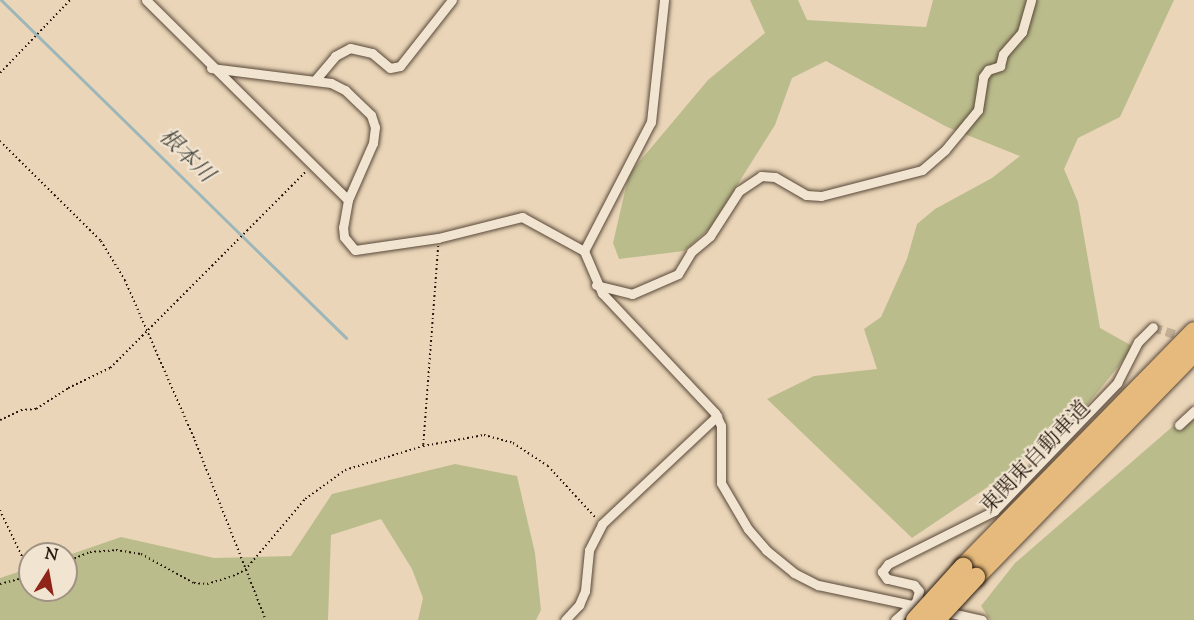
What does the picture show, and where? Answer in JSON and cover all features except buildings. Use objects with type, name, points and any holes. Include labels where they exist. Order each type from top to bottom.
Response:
[{"type":"highway","name":"東関東自動車道","points":[[936,620],[969,572],[1194,331]]},
{"type":"highway","name":"東関東自動車道","points":[[913,612],[969,572],[1194,353]]},
{"type":"street","points":[[146,0],[211,68],[348,200]]},
{"type":"street","points":[[316,79],[335,56],[350,48],[372,53],[390,68],[400,66],[453,0]]},
{"type":"street","points":[[584,251],[651,122],[664,0]]},
{"type":"street","points":[[596,285],[632,294],[678,274],[691,252],[710,236],[739,191],[761,177],[775,177],[806,195],[821,196],[922,170],[945,150],[978,110],[983,77],[988,70],[1000,66],[1003,54],[1016,42],[1031,0]]},
{"type":"street","points":[[211,68],[316,79],[345,90],[371,115],[375,127],[367,159],[348,200],[344,237],[355,250],[438,238],[522,217],[584,251],[596,285],[717,416],[721,426],[721,483],[748,529],[766,550],[794,573],[818,585],[913,612],[982,620]]},
{"type":"street","points":[[895,620],[913,612],[919,596],[918,587],[887,579],[882,572],[888,564],[994,511],[1117,383],[1138,342],[1153,327]]},
{"type":"street","points":[[1179,425],[1194,411]]},
{"type":"street","points":[[565,620],[582,598],[589,550],[602,524],[717,416]]},
{"type":"path","points":[[0,73],[70,0]]},
{"type":"path","points":[[0,141],[101,241],[125,280],[195,440],[266,620]]},
{"type":"path","points":[[0,420],[21,410],[36,409],[68,387],[110,368],[311,166]]},
{"type":"path","points":[[423,446],[438,238]]},
{"type":"path","points":[[78,557],[90,552],[116,550],[141,554],[194,582],[207,584],[245,570],[305,499],[345,470],[423,446],[484,435],[513,443],[548,466],[602,524]]},
{"type":"path","points":[[0,510],[18,548]]},
{"type":"path","points":[[0,584],[18,578]]},
{"type":"green space","points":[[750,0],[798,0],[807,20],[926,27],[933,0],[1174,0],[1120,117],[1078,138],[1064,169],[1078,202],[1100,328],[1134,347],[1084,409],[1001,478],[912,538],[767,399],[814,376],[877,369],[864,329],[881,317],[907,259],[917,224],[935,209],[992,178],[1020,156],[947,127],[826,61],[792,78],[775,125],[710,228],[684,251],[619,259],[613,243],[629,174],[708,80],[765,33]]},
{"type":"green space","points":[[1194,408],[1194,620],[990,620],[981,606],[1015,563]]},
{"type":"green space","points":[[455,464],[517,476],[535,553],[541,610],[536,620],[418,620],[423,598],[412,569],[381,519],[331,535],[328,620],[0,620],[0,578],[18,572],[18,602],[78,602],[78,552],[121,537],[214,558],[291,556],[332,494]]},
{"type":"waterway","name":"根本川","points":[[1,0],[346,338]]},
{"type":"tunnel","points":[[1153,327],[1189,339]]}]
